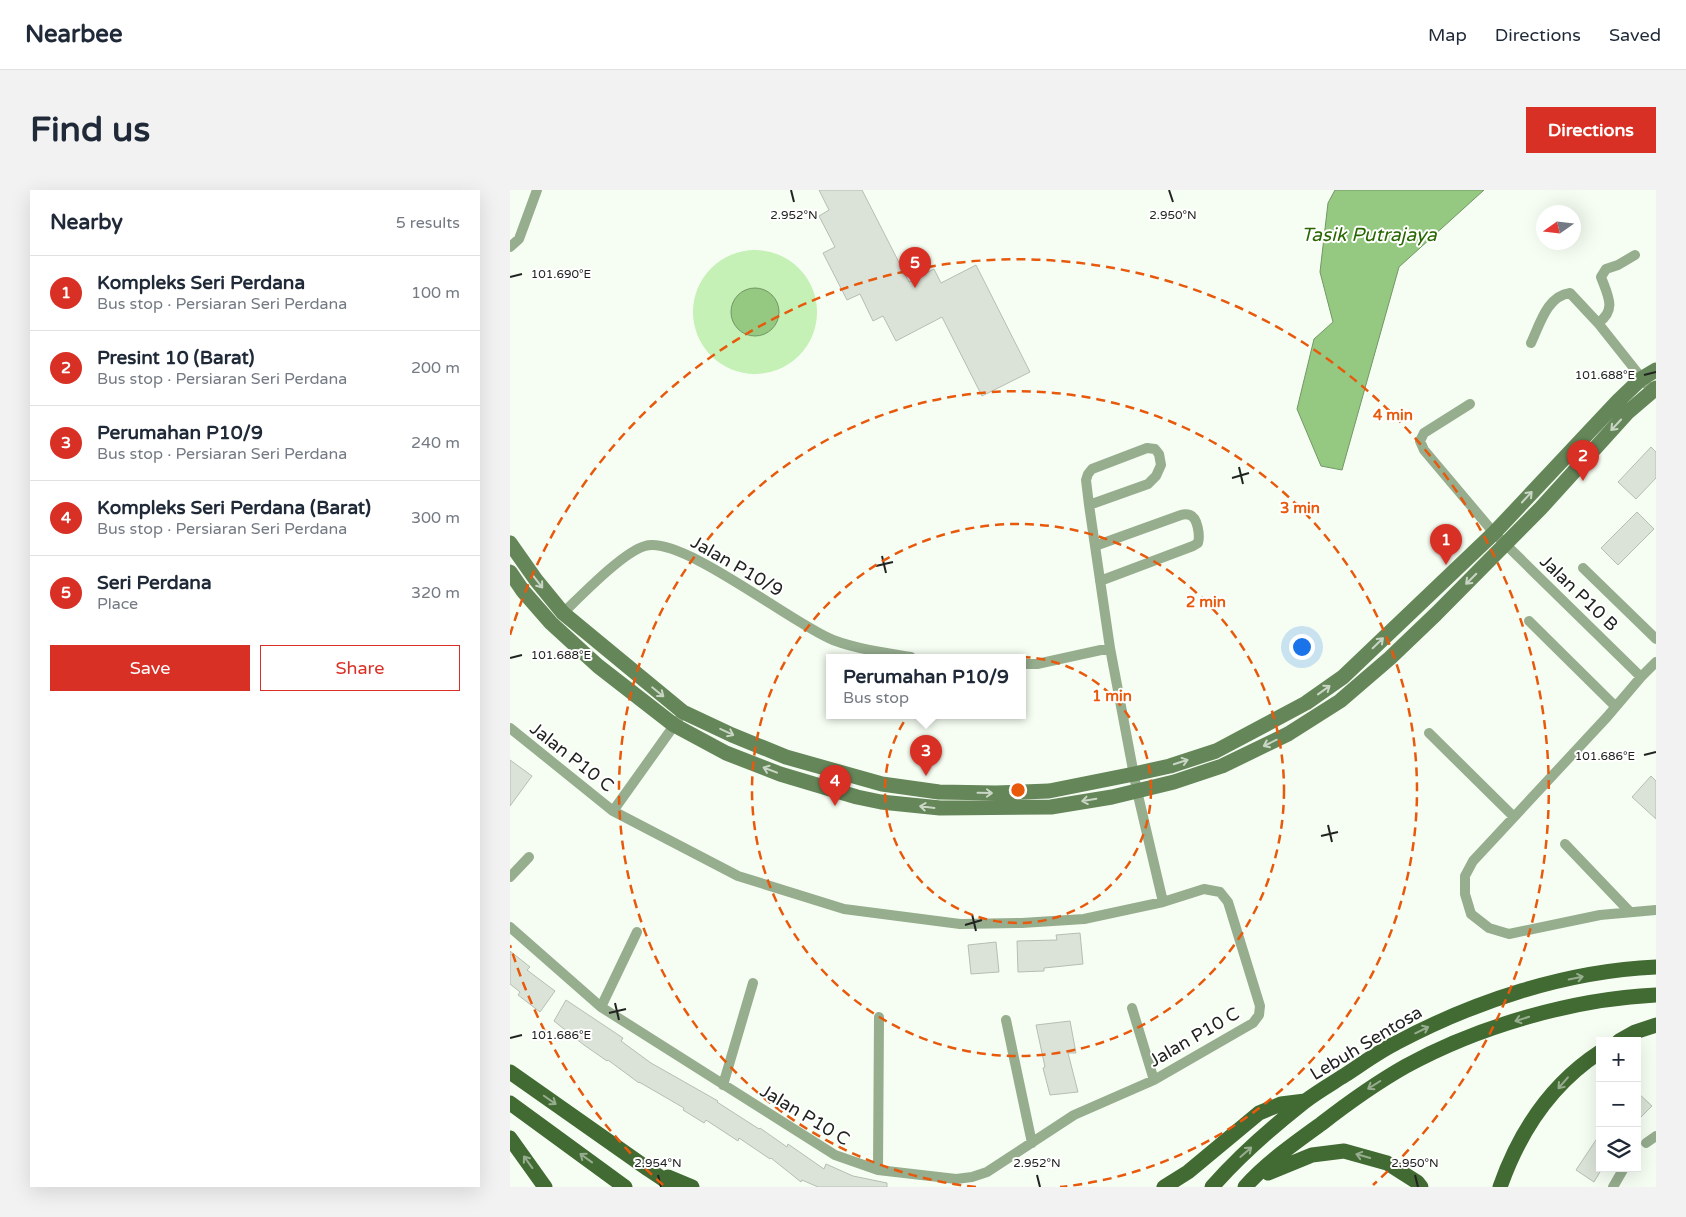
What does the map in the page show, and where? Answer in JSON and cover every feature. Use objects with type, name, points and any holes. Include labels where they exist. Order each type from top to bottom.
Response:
[{"type":"main road","name":"Lebuh Sentosa","points":[[1212,1187],[1231,1166],[1305,1101],[1394,1044],[1480,1005],[1525,991],[1576,978],[1632,968],[1656,967]]},
{"type":"main road","points":[[1248,1184],[1304,1136],[1363,1092],[1406,1066],[1449,1046],[1532,1016],[1583,1004],[1656,995]]},
{"type":"main road","points":[[1626,1037],[1656,1025]]},
{"type":"main road","points":[[1500,1187],[1510,1161],[1526,1130],[1543,1105],[1569,1076],[1596,1055]]},
{"type":"main road","points":[[510,1072],[675,1187]]},
{"type":"main road","points":[[1164,1187],[1188,1172],[1259,1113],[1281,1104],[1305,1101]]},
{"type":"main road","points":[[510,1103],[625,1187]]},
{"type":"main road","points":[[510,1138],[545,1187]]},
{"type":"main road","points":[[1248,1184],[1312,1155],[1344,1151],[1387,1163],[1417,1182],[1421,1187]]},
{"type":"main road","points":[[648,1169],[692,1187]]},
{"type":"street","points":[[510,247],[519,239],[537,190]]},
{"type":"street","points":[[1598,323],[1605,318],[1610,310],[1608,294],[1601,277],[1606,269],[1618,265],[1635,255]]},
{"type":"street","points":[[510,572],[523,591],[552,622],[598,666],[674,725],[726,753],[780,774],[881,802],[940,808],[997,809],[1050,807],[1137,791],[1174,782],[1222,766],[1288,734],[1340,701],[1423,627],[1505,544],[1628,412],[1654,390],[1641,380],[1598,323],[1574,295],[1570,293],[1560,295],[1550,305],[1531,343]]},
{"type":"street","points":[[510,543],[536,580],[563,613],[683,712],[732,735],[786,757],[882,784],[939,792],[996,794],[1048,791],[1170,766],[1216,751],[1306,703],[1343,677],[1494,533],[1618,401],[1641,380],[1656,370]]},
{"type":"street","name":"Jalan P10 B","points":[[1470,404],[1424,433],[1420,441],[1424,450],[1494,533],[1640,677]]},
{"type":"street","points":[[1088,505],[1148,484],[1156,476],[1161,465],[1159,454],[1155,449],[1147,448],[1092,469],[1086,480],[1088,505],[1110,648],[1137,791],[1163,902]]},
{"type":"street","points":[[1094,546],[1188,514],[1194,518],[1200,537],[1198,543],[1192,546],[1100,580]]},
{"type":"street","name":"Jalan P10/9","points":[[563,613],[631,552],[655,544],[677,550],[695,558],[800,623],[833,640],[895,654]]},
{"type":"street","points":[[1583,568],[1656,639]]},
{"type":"street","points":[[1529,620],[1615,706]]},
{"type":"street","points":[[1026,664],[1037,664],[1110,648]]},
{"type":"street","points":[[1656,662],[1640,677],[1473,861],[1465,876],[1465,894],[1471,914],[1489,928],[1509,934],[1600,915],[1656,910]]},
{"type":"street","name":"Jalan P10 C","points":[[613,810],[683,712]]},
{"type":"street","name":"Jalan P10 C","points":[[510,728],[613,810],[738,876],[844,909],[960,924],[1013,923],[1084,919],[1163,902],[1204,889],[1220,892],[1228,902],[1260,1006],[1258,1015],[1253,1023],[1154,1080],[1074,1115],[987,1172],[972,1177],[956,1179],[878,1170],[835,1155],[601,1007],[510,927]]},
{"type":"street","points":[[1429,733],[1514,816]]},
{"type":"street","points":[[1565,844],[1630,912]]},
{"type":"street","points":[[510,877],[529,857]]},
{"type":"street","points":[[601,1007],[637,932]]},
{"type":"street","points":[[723,1085],[753,983]]},
{"type":"street","points":[[1132,1008],[1154,1080]]},
{"type":"street","points":[[878,1170],[879,1017]]},
{"type":"street","points":[[1006,1020],[1032,1143]]},
{"type":"street","points":[[1646,1143],[1656,1136]]},
{"type":"street","points":[[1613,1187],[1622,1172]]},
{"type":"shaded area","points":[[755,250],[779,255],[799,268],[812,288],[817,312],[812,336],[799,356],[779,369],[755,374],[731,369],[711,356],[698,336],[693,312],[698,288],[711,268],[731,255]]},
{"type":"water","name":"Tasik Putrajaya","points":[[1335,190],[1484,190],[1399,267],[1342,470],[1321,466],[1297,409],[1314,339],[1333,322],[1320,272],[1328,203]]},
{"type":"water","points":[[755,288],[764,290],[772,295],[777,303],[779,312],[777,321],[772,329],[764,334],[755,336],[746,334],[738,329],[733,321],[731,312],[733,303],[738,295],[746,290]]},
{"type":"building","points":[[819,190],[862,190],[909,282],[934,269],[941,283],[976,265],[1030,372],[982,396],[942,317],[896,341],[883,316],[873,321],[860,294],[847,300],[823,253],[835,247],[819,216],[829,210]]},
{"type":"building","points":[[1651,447],[1656,452],[1656,478],[1636,499],[1618,482]]},
{"type":"building","points":[[1637,512],[1654,529],[1618,565],[1601,548]]},
{"type":"building","points":[[510,760],[532,776],[510,806]]},
{"type":"building","points":[[1651,776],[1656,781],[1656,819],[1632,797]]},
{"type":"building","points":[[1080,933],[1083,964],[1044,968],[1044,971],[1018,972],[1017,941],[1057,940],[1056,935]]},
{"type":"building","points":[[996,942],[999,972],[971,974],[968,945]]},
{"type":"building","points":[[510,951],[530,967],[527,970],[555,991],[540,1012],[518,995],[520,992],[510,984]]},
{"type":"building","points":[[566,1000],[623,1038],[621,1041],[651,1063],[718,1101],[787,1147],[788,1144],[824,1169],[826,1164],[853,1176],[887,1183],[887,1187],[818,1187],[802,1180],[801,1182],[771,1158],[739,1138],[738,1141],[706,1120],[704,1123],[683,1110],[684,1108],[639,1083],[584,1045],[554,1021]]},
{"type":"building","points":[[1070,1021],[1076,1053],[1068,1053],[1078,1092],[1050,1095],[1043,1068],[1045,1067],[1036,1025]]},
{"type":"building","points":[[1641,1096],[1652,1106],[1641,1117]]},
{"type":"building","points":[[1596,1140],[1596,1172],[1600,1172],[1594,1182],[1576,1170]]},
{"type":"place","name":"Seri Perdana","points":[[915,288]]},
{"type":"place","name":"Presint 10 (Barat)","points":[[1583,481]]},
{"type":"place","name":"Kompleks Seri Perdana","points":[[1446,565]]},
{"type":"place","name":"Perumahan P10/9","points":[[926,776]]},
{"type":"place","name":"Kompleks Seri Perdana (Barat)","points":[[835,806]]}]
